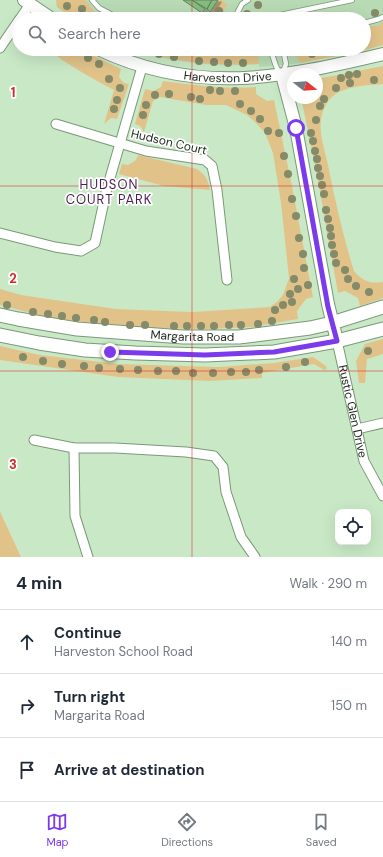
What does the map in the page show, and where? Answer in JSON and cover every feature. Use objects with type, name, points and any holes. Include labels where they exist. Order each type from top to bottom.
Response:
[{"type":"main road","name":"Margarita Road","points":[[0,315],[77,329],[183,337],[239,337],[310,328],[332,323],[383,307]]},
{"type":"main road","name":"Margarita Road","points":[[0,335],[85,350],[205,355],[274,352],[337,341],[383,329]]},
{"type":"street","points":[[23,12],[29,1],[43,12]]},
{"type":"street","points":[[0,48],[12,30]]},
{"type":"street","name":"Harveston Drive","points":[[115,56],[142,67],[191,77],[241,79],[282,76],[383,54]]},
{"type":"street","points":[[0,233],[54,247],[81,251],[95,242],[106,192],[142,67]]},
{"type":"street","name":"Rustic Glen Drive","points":[[282,76],[296,128],[328,304],[364,461],[383,496]]},
{"type":"street","name":"Hudson Court","points":[[56,124],[146,151],[205,160],[212,166],[217,190],[227,280]]},
{"type":"street","points":[[357,429],[383,423]]},
{"type":"street","points":[[34,440],[74,448],[114,448],[186,452],[214,456],[223,467],[226,492],[241,537],[255,557]]},
{"type":"street","points":[[74,448],[75,516],[88,557]]},
{"type":"lane","points":[[92,0],[99,8],[107,12]]},
{"type":"lane","points":[[238,12],[242,4],[248,0]]},
{"type":"lane","points":[[295,12],[352,0]]},
{"type":"lane","points":[[371,21],[383,17]]},
{"type":"lane","points":[[273,56],[274,66],[282,76]]},
{"type":"lane","points":[[282,76],[286,64],[284,56]]},
{"type":"shaded area","points":[[56,0],[383,0],[383,45],[371,48],[371,12],[64,12],[57,7]]},
{"type":"shaded area","points":[[56,0],[85,0],[95,12],[64,12],[57,7]]},
{"type":"shaded area","points":[[218,0],[222,0],[227,5],[223,12],[211,12]]},
{"type":"shaded area","points":[[383,22],[383,45],[371,48],[371,27],[379,25]]},
{"type":"shaded area","points":[[57,56],[94,56],[121,69],[119,77],[124,83],[129,84],[117,119],[111,118],[104,124],[114,90]]},
{"type":"shaded area","points":[[154,56],[336,56],[300,63],[259,67],[259,64],[227,65],[180,61]]},
{"type":"shaded area","points":[[158,56],[258,56],[259,64],[211,64]]},
{"type":"shaded area","points":[[294,56],[336,56],[300,63],[298,58]]},
{"type":"shaded area","points":[[383,66],[383,84],[356,87],[336,94],[326,105],[321,120],[321,131],[328,165],[346,245],[354,271],[367,281],[375,283],[383,282],[383,298],[360,306],[358,298],[345,291],[338,293],[302,104],[323,104],[323,78]]},
{"type":"shaded area","points":[[163,81],[221,87],[256,87],[256,94],[267,101],[274,100],[313,297],[306,299],[297,311],[298,319],[253,327],[206,329],[131,328],[46,317],[0,305],[0,289],[21,295],[116,309],[192,312],[270,307],[283,295],[289,278],[281,203],[273,153],[265,133],[247,115],[226,105],[206,105],[160,97],[153,101],[144,132],[140,126],[135,124],[145,89],[153,91],[161,87]]},
{"type":"shaded area","points":[[138,155],[197,169],[203,173],[210,190],[164,186],[119,174],[122,164],[128,165],[136,160]]},
{"type":"shaded area","points":[[383,339],[383,354],[367,359],[365,383],[359,383],[356,361],[365,344]]},
{"type":"shaded area","points":[[0,346],[40,355],[118,364],[219,367],[274,363],[313,357],[326,366],[327,369],[324,370],[314,364],[262,373],[262,378],[210,381],[118,377],[0,360]]},
{"type":"shaded area","points":[[0,511],[2,516],[21,557],[0,557]]},
{"type":"building","points":[[183,0],[192,0],[205,9],[203,12]]},
{"type":"building","points":[[192,0],[212,0],[207,9]]},
{"type":"building","points":[[212,0],[218,0],[210,12],[207,9]]},
{"type":"district","name":"HUDSON COURT PARK","points":[[109,192]]},
{"type":"route","points":[[110,352],[205,355],[274,352],[337,341],[328,307],[296,128]]}]
